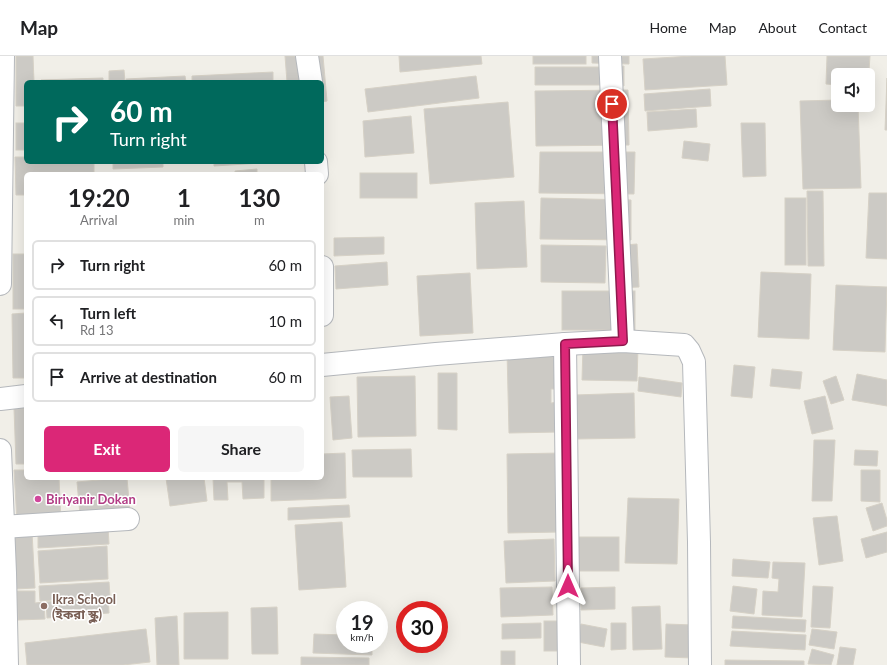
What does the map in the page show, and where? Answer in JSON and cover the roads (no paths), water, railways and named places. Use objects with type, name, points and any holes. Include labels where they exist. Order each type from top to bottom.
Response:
[{"type":"street","points":[[0,284],[3,56]]},
{"type":"street","points":[[307,56],[311,80]]},
{"type":"street","points":[[610,56],[623,341]]},
{"type":"street","points":[[324,366],[436,354],[565,344],[623,341],[684,345],[690,351],[694,362],[699,542],[700,665]]},
{"type":"street","points":[[565,344],[569,665]]},
{"type":"street","points":[[0,399],[24,396]]},
{"type":"street","points":[[0,450],[7,665]]},
{"type":"street","points":[[2,527],[128,519]]},
{"type":"place","name":"Biriyanir Dokan","points":[[38,499]]},
{"type":"place","name":"Ikra School (ইকরা স্কুল)","points":[[44,606]]}]
